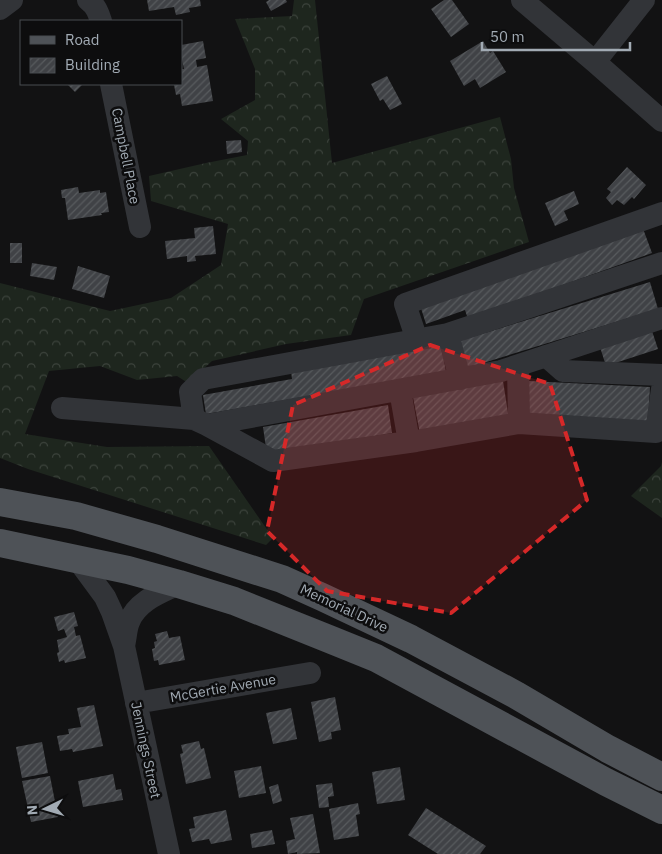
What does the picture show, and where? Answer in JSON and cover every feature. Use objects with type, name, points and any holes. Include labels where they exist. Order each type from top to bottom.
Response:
[{"type":"main road","name":"Memorial Drive","points":[[0,502],[81,517],[157,539],[290,583],[412,639],[516,695],[608,749],[662,777]]},
{"type":"main road","points":[[1,545],[128,570],[178,584],[234,602],[376,658],[606,782],[662,810]]},
{"type":"street","points":[[0,9],[12,0]]},
{"type":"street","points":[[88,0],[93,4],[101,20]]},
{"type":"street","points":[[522,0],[662,122]]},
{"type":"street","points":[[595,62],[644,0]]},
{"type":"street","name":"Campbell Place","points":[[111,85],[140,227]]},
{"type":"street","points":[[417,340],[405,304],[662,213]]},
{"type":"street","points":[[662,263],[448,334],[203,379],[190,392],[201,422],[273,461],[409,442],[519,423],[656,432],[662,388]]},
{"type":"street","points":[[62,408],[201,422],[400,390],[501,371],[662,318]]},
{"type":"street","points":[[448,334],[460,379]]},
{"type":"street","points":[[546,356],[563,371],[662,375]]},
{"type":"street","points":[[518,366],[519,423]]},
{"type":"street","points":[[400,390],[409,442]]},
{"type":"street","name":"Jennings Street","points":[[77,559],[105,596],[124,646],[169,854]]},
{"type":"street","name":"Jennings Street","points":[[124,646],[130,620],[137,609],[153,596],[178,584]]},
{"type":"street","name":"McGertie Avenue","points":[[136,703],[310,673]]},
{"type":"highlighted area","points":[[430,345],[550,384],[587,500],[451,613],[327,591],[267,531],[293,405]]},
{"type":"green space","points":[[294,0],[315,0],[332,163],[500,117],[511,159],[514,188],[529,242],[364,299],[351,335],[286,344],[212,361],[188,383],[177,376],[137,380],[100,366],[49,371],[25,434],[107,447],[209,446],[273,538],[266,545],[28,469],[0,458],[0,283],[110,311],[171,298],[221,265],[228,224],[151,201],[149,176],[247,155],[248,141],[221,119],[255,100],[255,69],[235,19],[292,16]]},
{"type":"green space","points":[[662,462],[662,518],[631,496],[661,466]]},
{"type":"building","points":[[147,0],[200,0],[201,6],[189,8],[190,12],[176,15],[174,7],[149,11]]},
{"type":"building","points":[[269,0],[286,0],[287,2],[271,11],[266,2]]},
{"type":"building","points":[[444,0],[452,0],[469,24],[451,37],[431,9]]},
{"type":"building","points":[[203,41],[206,58],[196,60],[197,67],[207,65],[213,101],[182,106],[180,94],[176,95],[174,85],[182,85],[182,69],[184,69],[182,45]]},
{"type":"building","points":[[483,41],[490,53],[493,51],[506,72],[480,88],[475,79],[464,86],[450,61]]},
{"type":"building","points":[[387,76],[402,104],[390,110],[383,99],[380,101],[371,84]]},
{"type":"building","points":[[68,85],[82,85],[75,92]]},
{"type":"building","points":[[241,140],[242,152],[227,154],[226,141]]},
{"type":"building","points":[[627,167],[646,185],[634,199],[632,197],[624,205],[617,200],[612,205],[606,198],[611,192],[607,189]]},
{"type":"building","points":[[78,187],[79,193],[100,190],[100,193],[106,192],[109,212],[101,213],[102,215],[68,220],[65,198],[62,198],[61,190]]},
{"type":"building","points":[[574,191],[579,204],[564,211],[568,220],[555,226],[545,203]]},
{"type":"building","points":[[213,226],[216,254],[195,256],[196,261],[187,262],[187,256],[167,259],[165,241],[195,238],[194,228]]},
{"type":"building","points":[[642,226],[652,253],[468,319],[465,310],[426,324],[420,305]]},
{"type":"building","points":[[10,243],[22,243],[22,263],[10,263]]},
{"type":"building","points":[[32,263],[57,267],[54,280],[30,276]]},
{"type":"building","points":[[78,266],[110,276],[104,298],[72,289]]},
{"type":"building","points":[[650,282],[658,309],[467,368],[459,341]]},
{"type":"building","points":[[652,331],[658,349],[606,366],[600,347]]},
{"type":"building","points":[[441,344],[446,372],[206,414],[203,395],[292,379],[291,371]]},
{"type":"building","points":[[503,381],[509,419],[420,434],[413,397]]},
{"type":"building","points":[[529,381],[650,387],[648,424],[527,418]]},
{"type":"building","points":[[388,405],[392,433],[267,455],[263,427]]},
{"type":"building","points":[[74,612],[78,626],[74,627],[76,636],[80,635],[86,658],[65,663],[64,660],[59,662],[57,640],[67,637],[64,629],[58,631],[54,617]]},
{"type":"building","points":[[167,631],[169,638],[180,636],[185,660],[159,665],[158,660],[154,661],[152,649],[155,648],[154,642],[157,641],[155,634]]},
{"type":"building","points":[[335,697],[341,730],[331,732],[332,739],[319,742],[311,702]]},
{"type":"building","points":[[94,705],[103,746],[73,752],[72,749],[60,751],[57,736],[69,734],[68,729],[81,727],[77,708]]},
{"type":"building","points":[[291,708],[297,739],[273,744],[266,713]]},
{"type":"building","points":[[199,741],[201,749],[204,748],[211,778],[186,784],[180,754],[183,753],[181,745]]},
{"type":"building","points":[[42,742],[48,773],[22,778],[16,747]]},
{"type":"building","points":[[261,766],[266,793],[239,798],[234,771]]},
{"type":"building","points":[[400,767],[405,800],[377,804],[372,772]]},
{"type":"building","points":[[113,774],[116,790],[121,789],[123,800],[83,807],[78,781]]},
{"type":"building","points":[[50,776],[58,817],[31,822],[22,781]]},
{"type":"building","points":[[332,783],[334,796],[328,797],[329,807],[319,808],[316,785]]},
{"type":"building","points":[[278,784],[282,801],[273,804],[269,787]]},
{"type":"building","points":[[358,803],[360,814],[356,815],[359,836],[334,840],[329,809]]},
{"type":"building","points":[[426,808],[486,846],[480,854],[438,854],[408,835]]},
{"type":"building","points":[[226,810],[232,840],[211,844],[209,839],[192,842],[189,829],[195,828],[193,817]]},
{"type":"building","points":[[313,814],[320,853],[297,854],[297,852],[288,854],[286,841],[295,839],[290,818]]},
{"type":"building","points":[[272,830],[275,844],[252,848],[250,834]]}]
